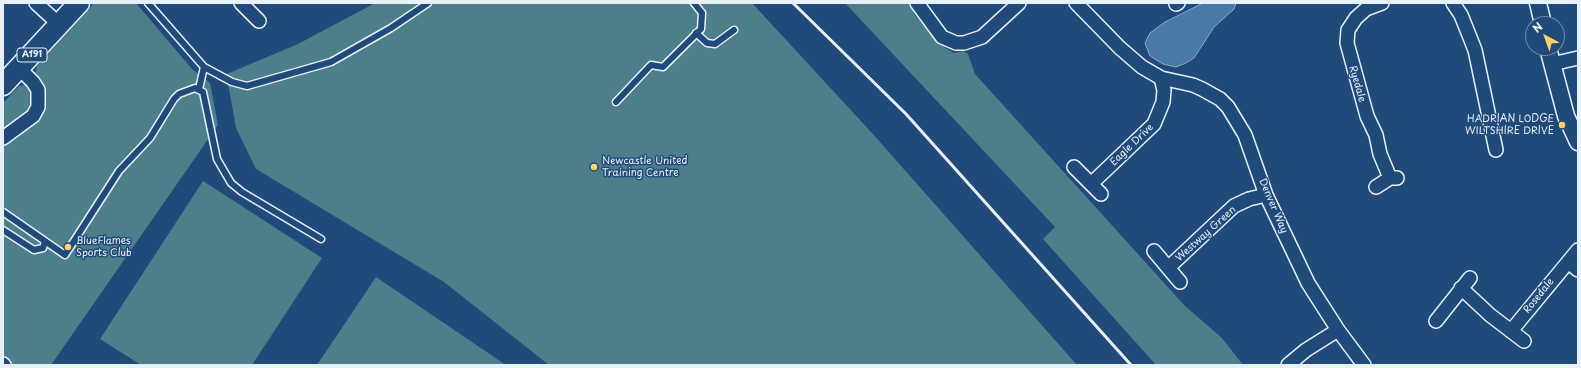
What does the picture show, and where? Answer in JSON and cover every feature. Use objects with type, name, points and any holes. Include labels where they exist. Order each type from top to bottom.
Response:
[{"type":"main road","name":"A191","points":[[3,85],[80,3]]},
{"type":"street","points":[[36,3],[60,25]]},
{"type":"street","points":[[242,3],[259,21]]},
{"type":"street","points":[[917,3],[942,37],[952,42],[964,43],[982,38],[1019,3]]},
{"type":"street","name":"Denver Way","points":[[1076,3],[1135,62],[1161,78],[1193,85],[1202,89],[1220,99],[1228,107],[1246,135],[1266,195],[1308,283],[1338,330],[1364,365]]},
{"type":"street","name":"Ryedale","points":[[1376,187],[1394,178],[1380,154],[1376,135],[1367,116],[1346,43],[1348,30],[1356,18],[1366,10],[1382,3]]},
{"type":"street","points":[[1453,3],[1461,15],[1474,46],[1496,150]]},
{"type":"street","points":[[1538,3],[1540,16]]},
{"type":"street","points":[[1550,56],[1566,116],[1578,142]]},
{"type":"street","points":[[1552,64],[1578,58]]},
{"type":"street","points":[[3,138],[33,116],[38,107],[38,90],[34,82],[19,68]]},
{"type":"street","name":"Eagle Drive","points":[[1091,184],[1154,124],[1163,102],[1164,90],[1161,78]]},
{"type":"street","points":[[1074,167],[1101,194]]},
{"type":"street","name":"Westway Green","points":[[1169,267],[1234,206],[1249,199],[1266,195]]},
{"type":"street","name":"Rosedale","points":[[1512,331],[1578,250]]},
{"type":"street","points":[[1154,251],[1169,267],[1180,282]]},
{"type":"street","points":[[1568,262],[1578,270]]},
{"type":"street","points":[[1436,321],[1470,278]]},
{"type":"street","points":[[1461,288],[1524,341]]},
{"type":"street","points":[[1288,365],[1306,350],[1338,330]]},
{"type":"lane","points":[[148,3],[204,67],[232,82],[247,86],[323,65],[391,28],[428,3]]},
{"type":"lane","points":[[616,102],[651,65],[663,66],[701,29],[703,20],[702,13],[694,3]]},
{"type":"lane","points":[[696,34],[707,43],[715,44],[734,30]]},
{"type":"lane","points":[[199,90],[204,67]]},
{"type":"lane","points":[[3,212],[65,255],[119,171],[150,138],[174,99],[189,89],[203,92],[217,160],[231,183],[242,192],[321,239]]},
{"type":"lane","points":[[3,230],[34,250],[43,248],[45,241]]},
{"type":"green space","name":"BlueFlames Sports Club","points":[[94,3],[136,3],[192,69],[210,83],[218,125],[51,365],[12,365],[3,359],[3,103],[19,86],[25,85],[35,73],[37,66]]},
{"type":"green space","name":"Newcastle United Training Centre","points":[[375,3],[752,3],[872,133],[1077,365],[549,365],[444,282],[256,169],[236,128],[228,83],[222,76],[298,44]]},
{"type":"green space","points":[[845,3],[910,3],[915,15],[945,48],[954,53],[963,51],[968,54],[975,74],[1185,306],[1222,338],[1243,365],[1156,365],[1043,239],[1055,227]]},
{"type":"green space","points":[[203,181],[322,258],[252,365],[141,365],[100,339]]},
{"type":"green space","points":[[376,277],[506,365],[317,365]]},
{"type":"water","points":[[1203,3],[1236,3],[1234,9],[1214,27],[1194,58],[1186,63],[1176,67],[1163,64],[1150,56],[1145,43],[1150,33],[1165,22]]},
{"type":"railway","points":[[793,3],[906,114],[1131,365]]},
{"type":"place","name":"HADRIAN LODGE WILTSHIRE DRIVE","points":[[1562,125]]},
{"type":"place","name":"Newcastle United Training Centre","points":[[594,167]]},
{"type":"place","name":"BlueFlames Sports Club","points":[[68,247]]}]
